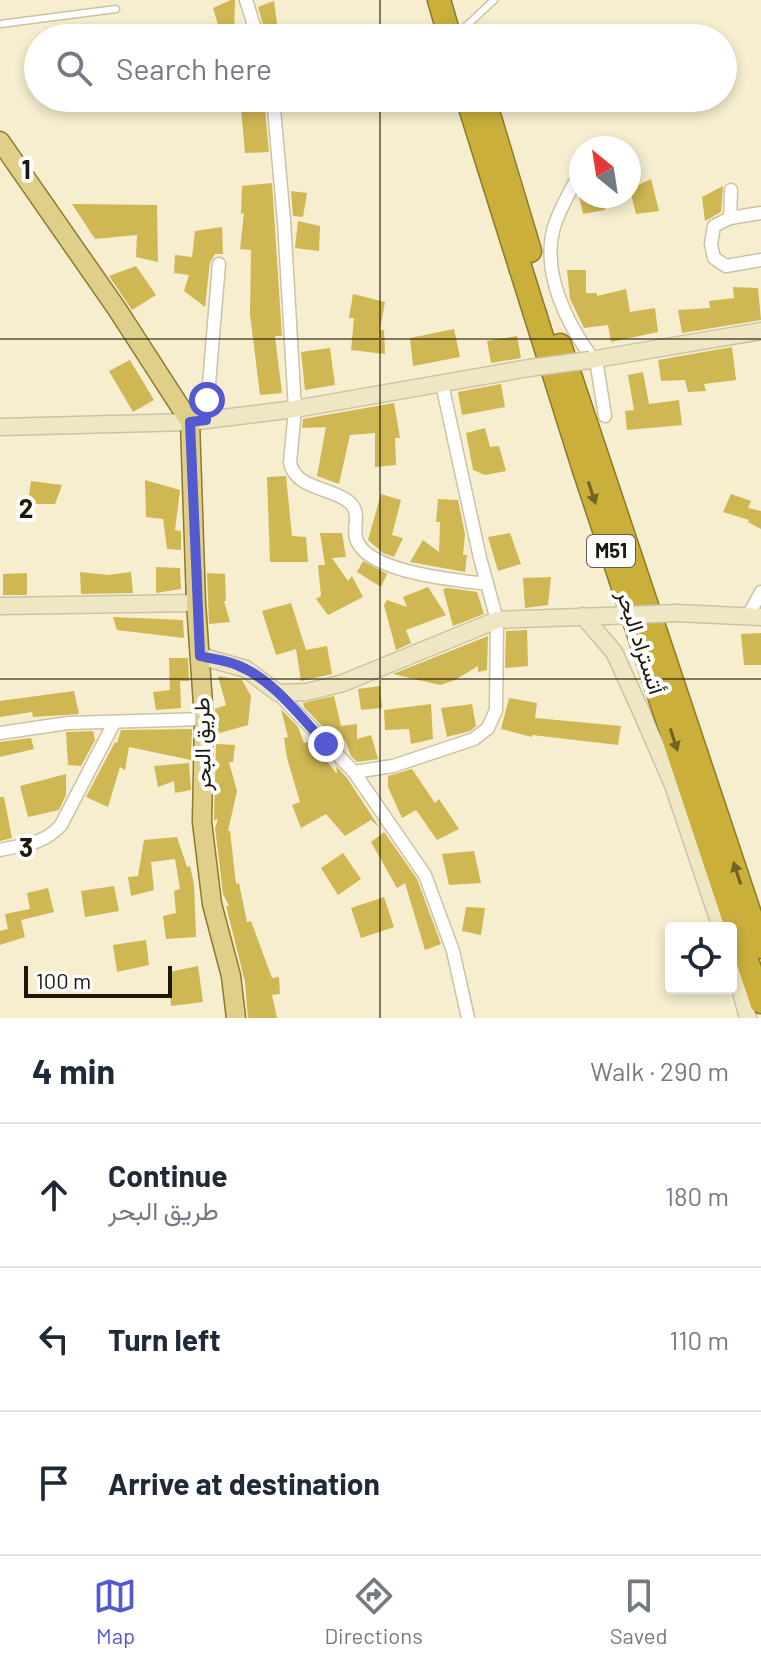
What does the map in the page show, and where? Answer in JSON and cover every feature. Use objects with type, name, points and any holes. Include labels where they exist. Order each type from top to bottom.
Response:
[{"type":"highway","points":[[439,0],[453,24]]},
{"type":"highway","points":[[454,0],[457,24]]},
{"type":"highway","name":"أتستراد البحر","points":[[471,112],[584,470],[761,1002]]},
{"type":"highway","name":"أتستراد البحر","points":[[488,112],[542,290],[761,947]]},
{"type":"main road","points":[[0,141],[198,421]]},
{"type":"main road","points":[[0,427],[198,421],[295,409],[761,331]]},
{"type":"main road","name":"طريق البحر","points":[[198,421],[196,603],[204,719],[202,822],[212,904],[231,976],[236,1018]]},
{"type":"main road","points":[[0,606],[196,603]]},
{"type":"main road","points":[[200,656],[246,669],[278,693],[307,692],[343,683],[497,620],[676,613],[754,617]]},
{"type":"main road","points":[[583,616],[614,652],[640,709],[673,785],[719,922]]},
{"type":"main road","points":[[737,978],[748,1018]]},
{"type":"street","points":[[246,0],[254,24]]},
{"type":"street","points":[[274,112],[295,409],[291,471],[300,481],[331,491],[352,505],[357,517],[355,534],[361,548],[382,561],[414,575],[487,584]]},
{"type":"street","points":[[730,218],[731,190]]},
{"type":"street","points":[[569,196],[555,225],[550,255],[565,312],[593,359],[605,416]]},
{"type":"street","points":[[761,213],[730,218],[714,226],[711,244],[714,258],[726,266],[761,260]]},
{"type":"street","points":[[198,421],[219,264]]},
{"type":"street","points":[[354,772],[393,766],[474,739],[488,728],[496,710],[497,620],[442,384]]},
{"type":"street","points":[[754,617],[761,592]]},
{"type":"street","points":[[278,693],[354,772],[425,875],[453,951],[468,1018]]},
{"type":"street","points":[[0,733],[68,723],[204,719]]},
{"type":"street","points":[[0,850],[36,843],[54,833],[114,723]]},
{"type":"lane","points":[[92,0],[94,12]]},
{"type":"lane","points":[[470,24],[494,0]]},
{"type":"lane","points":[[0,24],[116,9]]},
{"type":"building","points":[[235,0],[234,24],[218,24],[213,8]]},
{"type":"building","points":[[274,1],[277,24],[263,24],[258,7]]},
{"type":"building","points":[[241,112],[265,112],[269,152],[245,153]]},
{"type":"building","points":[[651,179],[659,211],[636,214],[635,208],[641,208],[641,184]]},
{"type":"building","points":[[272,183],[282,336],[275,336],[282,393],[260,395],[250,314],[251,250],[240,249],[244,213],[241,214],[242,186]]},
{"type":"building","points":[[723,186],[721,212],[705,221],[702,197]]},
{"type":"building","points":[[291,191],[307,193],[303,217],[293,216]]},
{"type":"building","points":[[72,204],[157,205],[158,262],[136,257],[137,235],[95,239]]},
{"type":"building","points":[[582,208],[605,208],[605,210],[583,214]]},
{"type":"building","points":[[298,221],[320,226],[319,251],[295,248]]},
{"type":"building","points":[[222,227],[223,254],[215,254],[210,262],[205,307],[184,291],[189,275],[174,273],[175,255],[192,257],[195,231]]},
{"type":"building","points":[[136,266],[156,295],[132,310],[109,276]]},
{"type":"building","points":[[567,270],[586,270],[586,293],[597,293],[597,296],[626,289],[630,312],[655,308],[658,332],[611,342],[608,325],[584,328],[570,299]]},
{"type":"building","points":[[733,287],[758,288],[761,320],[682,333],[678,310],[710,308],[709,301],[734,298]]},
{"type":"building","points":[[353,294],[385,302],[380,330],[384,330],[385,354],[351,350],[354,318],[349,318]]},
{"type":"building","points":[[454,329],[460,357],[413,366],[410,338]]},
{"type":"building","points":[[517,336],[521,358],[491,363],[487,341]]},
{"type":"building","points":[[732,347],[736,380],[704,384],[706,391],[688,392],[685,380],[661,381],[658,360]]},
{"type":"building","points":[[330,348],[335,385],[305,390],[301,352]]},
{"type":"building","points":[[130,360],[154,400],[133,412],[109,371]]},
{"type":"building","points":[[643,372],[649,404],[679,400],[682,425],[627,430],[625,411],[634,410],[628,375]]},
{"type":"building","points":[[501,384],[505,407],[462,415],[458,392]]},
{"type":"building","points":[[394,403],[400,438],[395,438],[396,465],[375,467],[375,433],[350,435],[339,484],[317,476],[326,427],[302,428],[303,419]]},
{"type":"building","points":[[485,428],[490,447],[499,446],[506,471],[485,475],[473,470],[466,433]]},
{"type":"building","points":[[286,476],[292,536],[306,537],[308,562],[270,562],[267,477]]},
{"type":"building","points":[[145,480],[180,490],[175,530],[181,531],[181,550],[167,549],[163,519],[146,517]]},
{"type":"building","points":[[31,481],[62,485],[55,504],[28,504]]},
{"type":"building","points":[[381,494],[401,500],[392,535],[403,538],[394,557],[383,553],[368,540]]},
{"type":"building","points":[[731,494],[751,501],[748,508],[761,511],[761,529],[749,520],[723,512]]},
{"type":"building","points":[[438,499],[458,500],[465,534],[465,572],[410,562],[423,540],[439,552],[440,522],[436,522]]},
{"type":"building","points":[[320,533],[342,533],[346,557],[332,558],[348,581],[352,576],[363,597],[328,615],[316,599],[321,596],[318,565],[325,565]]},
{"type":"building","points":[[510,533],[521,564],[498,571],[488,537]]},
{"type":"building","points":[[363,561],[387,574],[381,587],[357,572]]},
{"type":"building","points":[[156,567],[180,568],[181,589],[156,593]]},
{"type":"building","points":[[80,572],[108,575],[131,572],[133,593],[81,594]]},
{"type":"building","points":[[27,573],[27,595],[3,595],[3,574]]},
{"type":"building","points":[[207,573],[225,574],[224,601],[230,622],[209,624]]},
{"type":"building","points":[[551,577],[548,605],[525,608],[523,578]]},
{"type":"building","points":[[428,587],[446,615],[406,630],[411,643],[396,650],[384,605],[387,600],[407,607],[403,597]]},
{"type":"building","points":[[443,589],[477,592],[484,614],[453,626]]},
{"type":"building","points":[[291,603],[306,650],[327,646],[332,674],[301,681],[296,649],[276,655],[262,611]]},
{"type":"building","points":[[113,617],[183,620],[184,638],[117,630]]},
{"type":"building","points":[[527,630],[528,666],[505,668],[506,631]]},
{"type":"building","points":[[761,633],[761,665],[744,665],[741,634]]},
{"type":"building","points":[[488,636],[487,670],[478,672],[478,666],[440,685],[393,674]]},
{"type":"building","points":[[169,658],[188,658],[189,681],[180,681],[181,708],[156,710],[153,692],[170,690]]},
{"type":"building","points":[[218,676],[242,680],[251,696],[248,725],[216,734],[215,709],[226,705]]},
{"type":"building","points":[[380,686],[382,708],[361,710],[358,689]]},
{"type":"building","points":[[74,691],[79,714],[33,717],[32,712],[0,717],[0,701]]},
{"type":"building","points":[[334,696],[341,726],[357,724],[357,739],[371,735],[378,759],[357,762],[345,740],[338,742],[331,735],[330,726],[323,727],[304,707],[303,703]]},
{"type":"building","points":[[509,698],[537,703],[535,718],[621,726],[618,745],[532,737],[501,729]]},
{"type":"building","points":[[431,704],[433,739],[411,744],[409,729],[385,730],[384,710]]},
{"type":"building","points":[[472,704],[476,726],[470,731],[447,737],[441,708]]},
{"type":"building","points":[[281,709],[298,727],[304,743],[311,741],[337,774],[336,766],[347,778],[379,827],[371,820],[345,836],[326,814],[301,828],[292,805],[300,802],[287,758],[284,738],[288,737]]},
{"type":"building","points":[[192,729],[191,760],[129,747],[125,770],[120,767],[108,807],[86,797],[117,743],[121,730]]},
{"type":"building","points":[[93,731],[95,740],[81,766],[68,765],[66,732]]},
{"type":"building","points":[[31,738],[34,749],[0,757],[0,742]]},
{"type":"building","points":[[216,744],[235,745],[233,762],[229,762],[237,791],[228,831],[236,884],[239,883],[247,922],[251,921],[272,978],[279,977],[280,994],[272,995],[277,1018],[248,1018],[245,982],[226,906],[229,906],[223,894],[215,828],[218,819],[214,820]]},
{"type":"building","points":[[189,763],[191,790],[175,793],[174,781],[158,787],[154,766]]},
{"type":"building","points":[[412,769],[435,803],[439,799],[459,829],[437,840],[416,810],[402,818],[388,787],[388,776]]},
{"type":"building","points":[[66,774],[66,795],[59,810],[28,817],[20,786]]},
{"type":"building","points":[[0,797],[4,797],[12,838],[0,841]]},
{"type":"building","points":[[384,832],[417,879],[441,944],[425,950],[405,883],[397,888],[371,842]]},
{"type":"building","points":[[177,837],[194,884],[196,937],[166,939],[163,916],[176,913],[174,891],[180,889],[175,859],[151,862],[154,890],[131,896],[128,877],[138,876],[144,840]]},
{"type":"building","points":[[474,851],[481,883],[449,885],[442,854]]},
{"type":"building","points":[[343,853],[361,879],[338,895],[321,868]]},
{"type":"building","points":[[114,886],[119,911],[85,917],[81,891]]},
{"type":"building","points":[[48,888],[54,912],[21,920],[25,937],[0,945],[0,931],[8,929],[5,914],[30,909],[27,893]]},
{"type":"building","points":[[384,897],[394,927],[361,938],[351,908]]},
{"type":"building","points":[[466,907],[485,908],[481,935],[462,931]]},
{"type":"building","points":[[146,940],[149,965],[117,972],[113,945]]},
{"type":"building","points":[[198,966],[203,1002],[171,1006],[169,972]]},
{"type":"route","points":[[207,400],[206,420],[190,422],[200,656],[235,664],[261,679],[326,744]]}]
